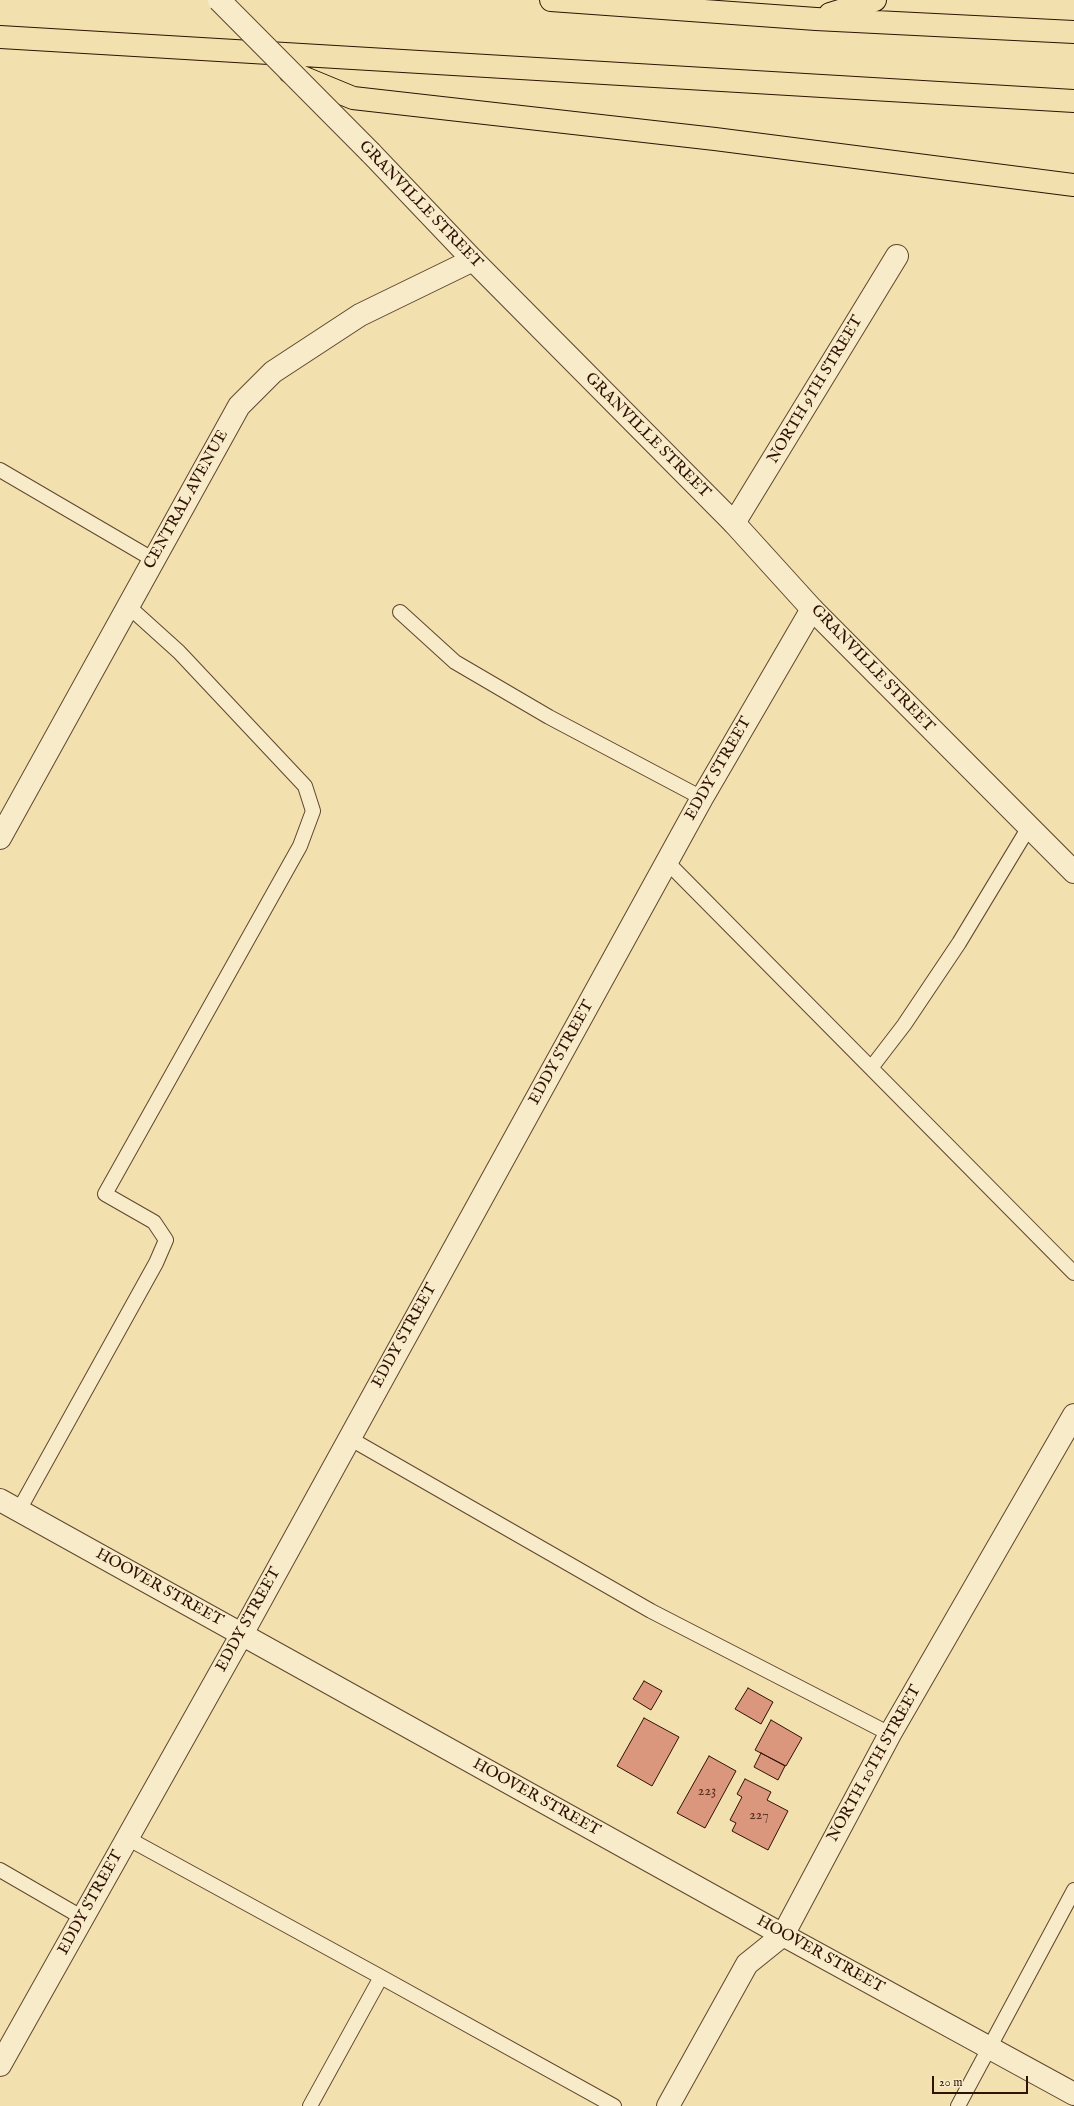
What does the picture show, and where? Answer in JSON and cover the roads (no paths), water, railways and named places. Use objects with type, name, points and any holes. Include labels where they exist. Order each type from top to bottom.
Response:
[{"type":"highway","points":[[551,0],[816,19],[1074,32]]},
{"type":"highway","points":[[816,19],[874,0]]},
{"type":"highway","points":[[0,37],[1074,101]]},
{"type":"highway","points":[[239,51],[353,98],[715,138],[1074,185]]},
{"type":"street","name":"GRANVILLE STREET","points":[[219,0],[371,153],[473,260],[734,523],[812,608],[1074,872]]},
{"type":"street","name":"NORTH 9TH STREET","points":[[734,523],[897,256]]},
{"type":"street","name":"CENTRAL AVENUE","points":[[0,838],[239,406],[273,372],[360,315],[473,260]]},
{"type":"street","name":"EDDY STREET","points":[[0,2065],[242,1634],[702,798],[812,608]]},
{"type":"street","name":"NORTH 10TH STREET","points":[[668,2106],[747,1964],[783,1935],[890,1734],[1074,1415]]},
{"type":"street","name":"HOOVER STREET","points":[[0,1500],[783,1935],[1074,2094]]},
{"type":"lane","points":[[0,470],[154,560]]},
{"type":"lane","points":[[19,1510],[156,1263],[166,1240],[154,1222],[105,1194],[300,846],[313,810],[305,786],[179,652],[128,606]]},
{"type":"lane","points":[[400,612],[455,662],[556,720],[702,798]]},
{"type":"lane","points":[[871,1068],[904,1025],[958,943],[1029,827]]},
{"type":"lane","points":[[667,862],[1074,1273]]},
{"type":"lane","points":[[349,1438],[651,1611],[890,1734]]},
{"type":"lane","points":[[127,1838],[381,1976],[614,2106]]},
{"type":"lane","points":[[0,1870],[83,1918]]},
{"type":"lane","points":[[958,2106],[990,2049],[1074,1890]]},
{"type":"lane","points":[[310,2106],[381,1976]]}]
